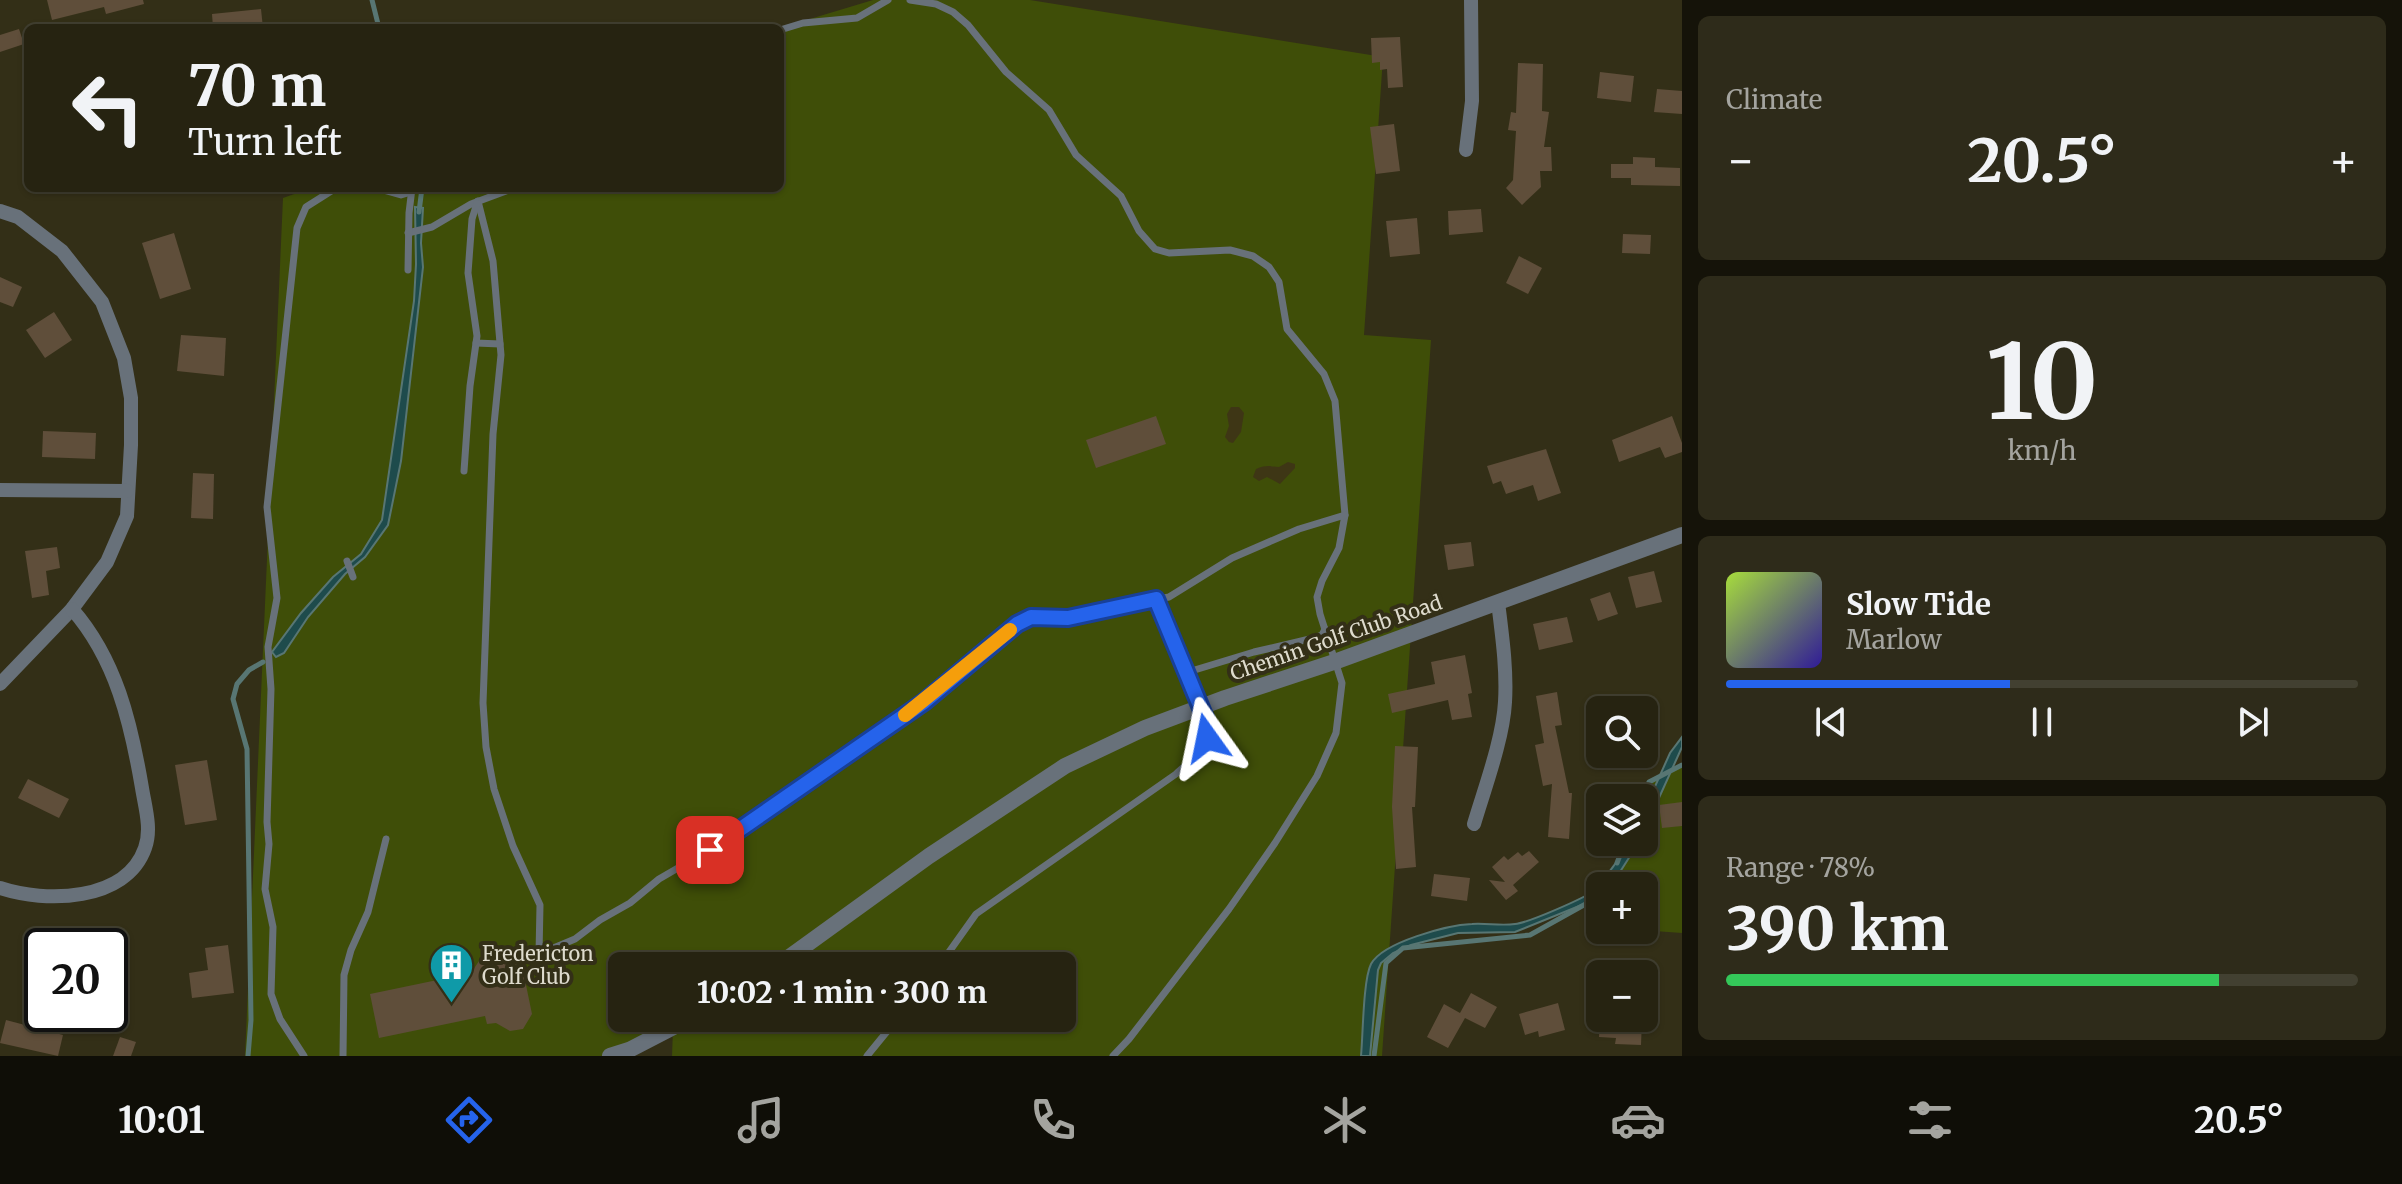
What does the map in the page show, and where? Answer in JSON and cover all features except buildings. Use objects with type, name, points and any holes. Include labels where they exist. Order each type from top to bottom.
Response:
[{"type":"street","points":[[1466,150],[1472,101],[1471,0]]},
{"type":"street","points":[[0,211],[18,217],[62,251],[102,302],[124,358],[131,398],[127,516],[107,562],[72,609],[0,684]]},
{"type":"street","points":[[0,490],[127,491]]},
{"type":"street","name":"Chemin Golf Club Road","points":[[796,952],[929,856],[1065,766],[1145,728],[1682,535]]},
{"type":"street","points":[[1474,824],[1505,704],[1498,602]]},
{"type":"street","points":[[0,888],[60,897],[84,893],[123,877],[138,863],[146,846],[146,812],[136,752],[121,692],[91,631],[72,609]]},
{"type":"street","points":[[610,1056],[664,1032]]},
{"type":"lane","points":[[784,29],[803,23],[857,18],[888,0]]},
{"type":"lane","points":[[910,0],[936,4],[953,12],[968,25],[1006,72],[1049,110],[1076,155],[1121,196],[1139,231],[1155,249],[1169,253],[1230,250],[1253,256],[1269,267],[1279,282],[1287,329],[1315,361],[1331,388],[1341,452],[1345,515],[1339,548],[1318,590],[1318,604],[1342,683],[1336,733],[1317,776],[1229,909],[1113,1056]]},
{"type":"lane","points":[[304,1056],[276,1012],[271,994],[273,927],[265,889],[269,844],[271,705],[268,647],[277,598],[267,507],[297,228],[306,207],[330,192]]},
{"type":"lane","points":[[408,270],[412,192]]},
{"type":"lane","points":[[410,233],[428,229],[478,201],[503,192]]},
{"type":"lane","points":[[478,201],[493,261],[500,344],[493,434],[483,703],[486,747],[494,789],[513,846],[540,905],[539,954],[575,939],[630,903],[659,879],[733,836],[924,702],[1017,624],[1031,617],[1068,618],[1169,597],[1232,558],[1266,542],[1345,515]]},
{"type":"lane","points":[[464,471],[477,328],[468,273],[472,219],[478,201]]},
{"type":"lane","points":[[476,343],[500,344]]},
{"type":"lane","points":[[347,561],[353,577]]},
{"type":"lane","points":[[949,952],[976,914],[1186,765],[1209,733],[1188,672],[1156,599]]},
{"type":"lane","points":[[1188,672],[1314,638],[1322,635],[1325,628]]},
{"type":"lane","points":[[343,1056],[344,975],[368,912],[386,839]]},
{"type":"lane","points":[[867,1056],[887,1032]]},
{"type":"green space","name":"Fredericton Golf Club","points":[[873,0],[1030,0],[1383,57],[1364,335],[1431,340],[1382,1056],[672,1056],[673,1032],[1076,1032],[1076,952],[608,952],[608,1032],[666,1032],[610,1056],[245,1056],[283,198],[300,192],[784,192],[784,27]]},
{"type":"green space","points":[[1682,765],[1682,933],[1658,931],[1658,872],[1613,871],[1619,856],[1658,856],[1658,784],[1649,782]]},
{"type":"sand","points":[[1231,407],[1239,407],[1244,413],[1241,432],[1233,443],[1225,437],[1229,426],[1227,414]]},
{"type":"sand","points":[[1288,462],[1295,464],[1295,468],[1280,484],[1267,477],[1259,481],[1253,477],[1256,469],[1279,467]]},
{"type":"water","points":[[415,207],[423,208],[423,267],[401,461],[388,525],[365,557],[345,574],[308,617],[284,653],[276,657],[272,652],[301,613],[333,577],[361,554],[382,520],[414,301]]},
{"type":"water","points":[[1682,737],[1682,747],[1658,800],[1656,784],[1670,753]]},
{"type":"water","points":[[1620,856],[1630,856],[1620,872],[1609,872]]},
{"type":"water","points":[[1586,895],[1586,903],[1515,932],[1458,933],[1393,953],[1378,970],[1370,1056],[1361,1056],[1366,982],[1371,964],[1378,956],[1402,942],[1433,931],[1472,924],[1515,924]]},
{"type":"waterway","points":[[372,0],[378,24]]},
{"type":"waterway","points":[[419,212],[422,192]]},
{"type":"waterway","points":[[248,1056],[251,1020],[247,749],[233,699],[237,684],[249,670],[263,662]]},
{"type":"waterway","points":[[1648,784],[1682,765]]},
{"type":"waterway","points":[[1617,863],[1620,856]]},
{"type":"waterway","points":[[1374,1056],[1386,963],[1403,948],[1530,935],[1586,904]]},
{"type":"slow traffic","points":[[905,715],[1010,630]]},
{"type":"place","name":"Fredericton Golf Club","points":[[451,1004]]},
{"type":"route","points":[[710,850],[924,702],[1017,624],[1031,617],[1068,618],[1156,599],[1208,725],[1207,738]]}]
